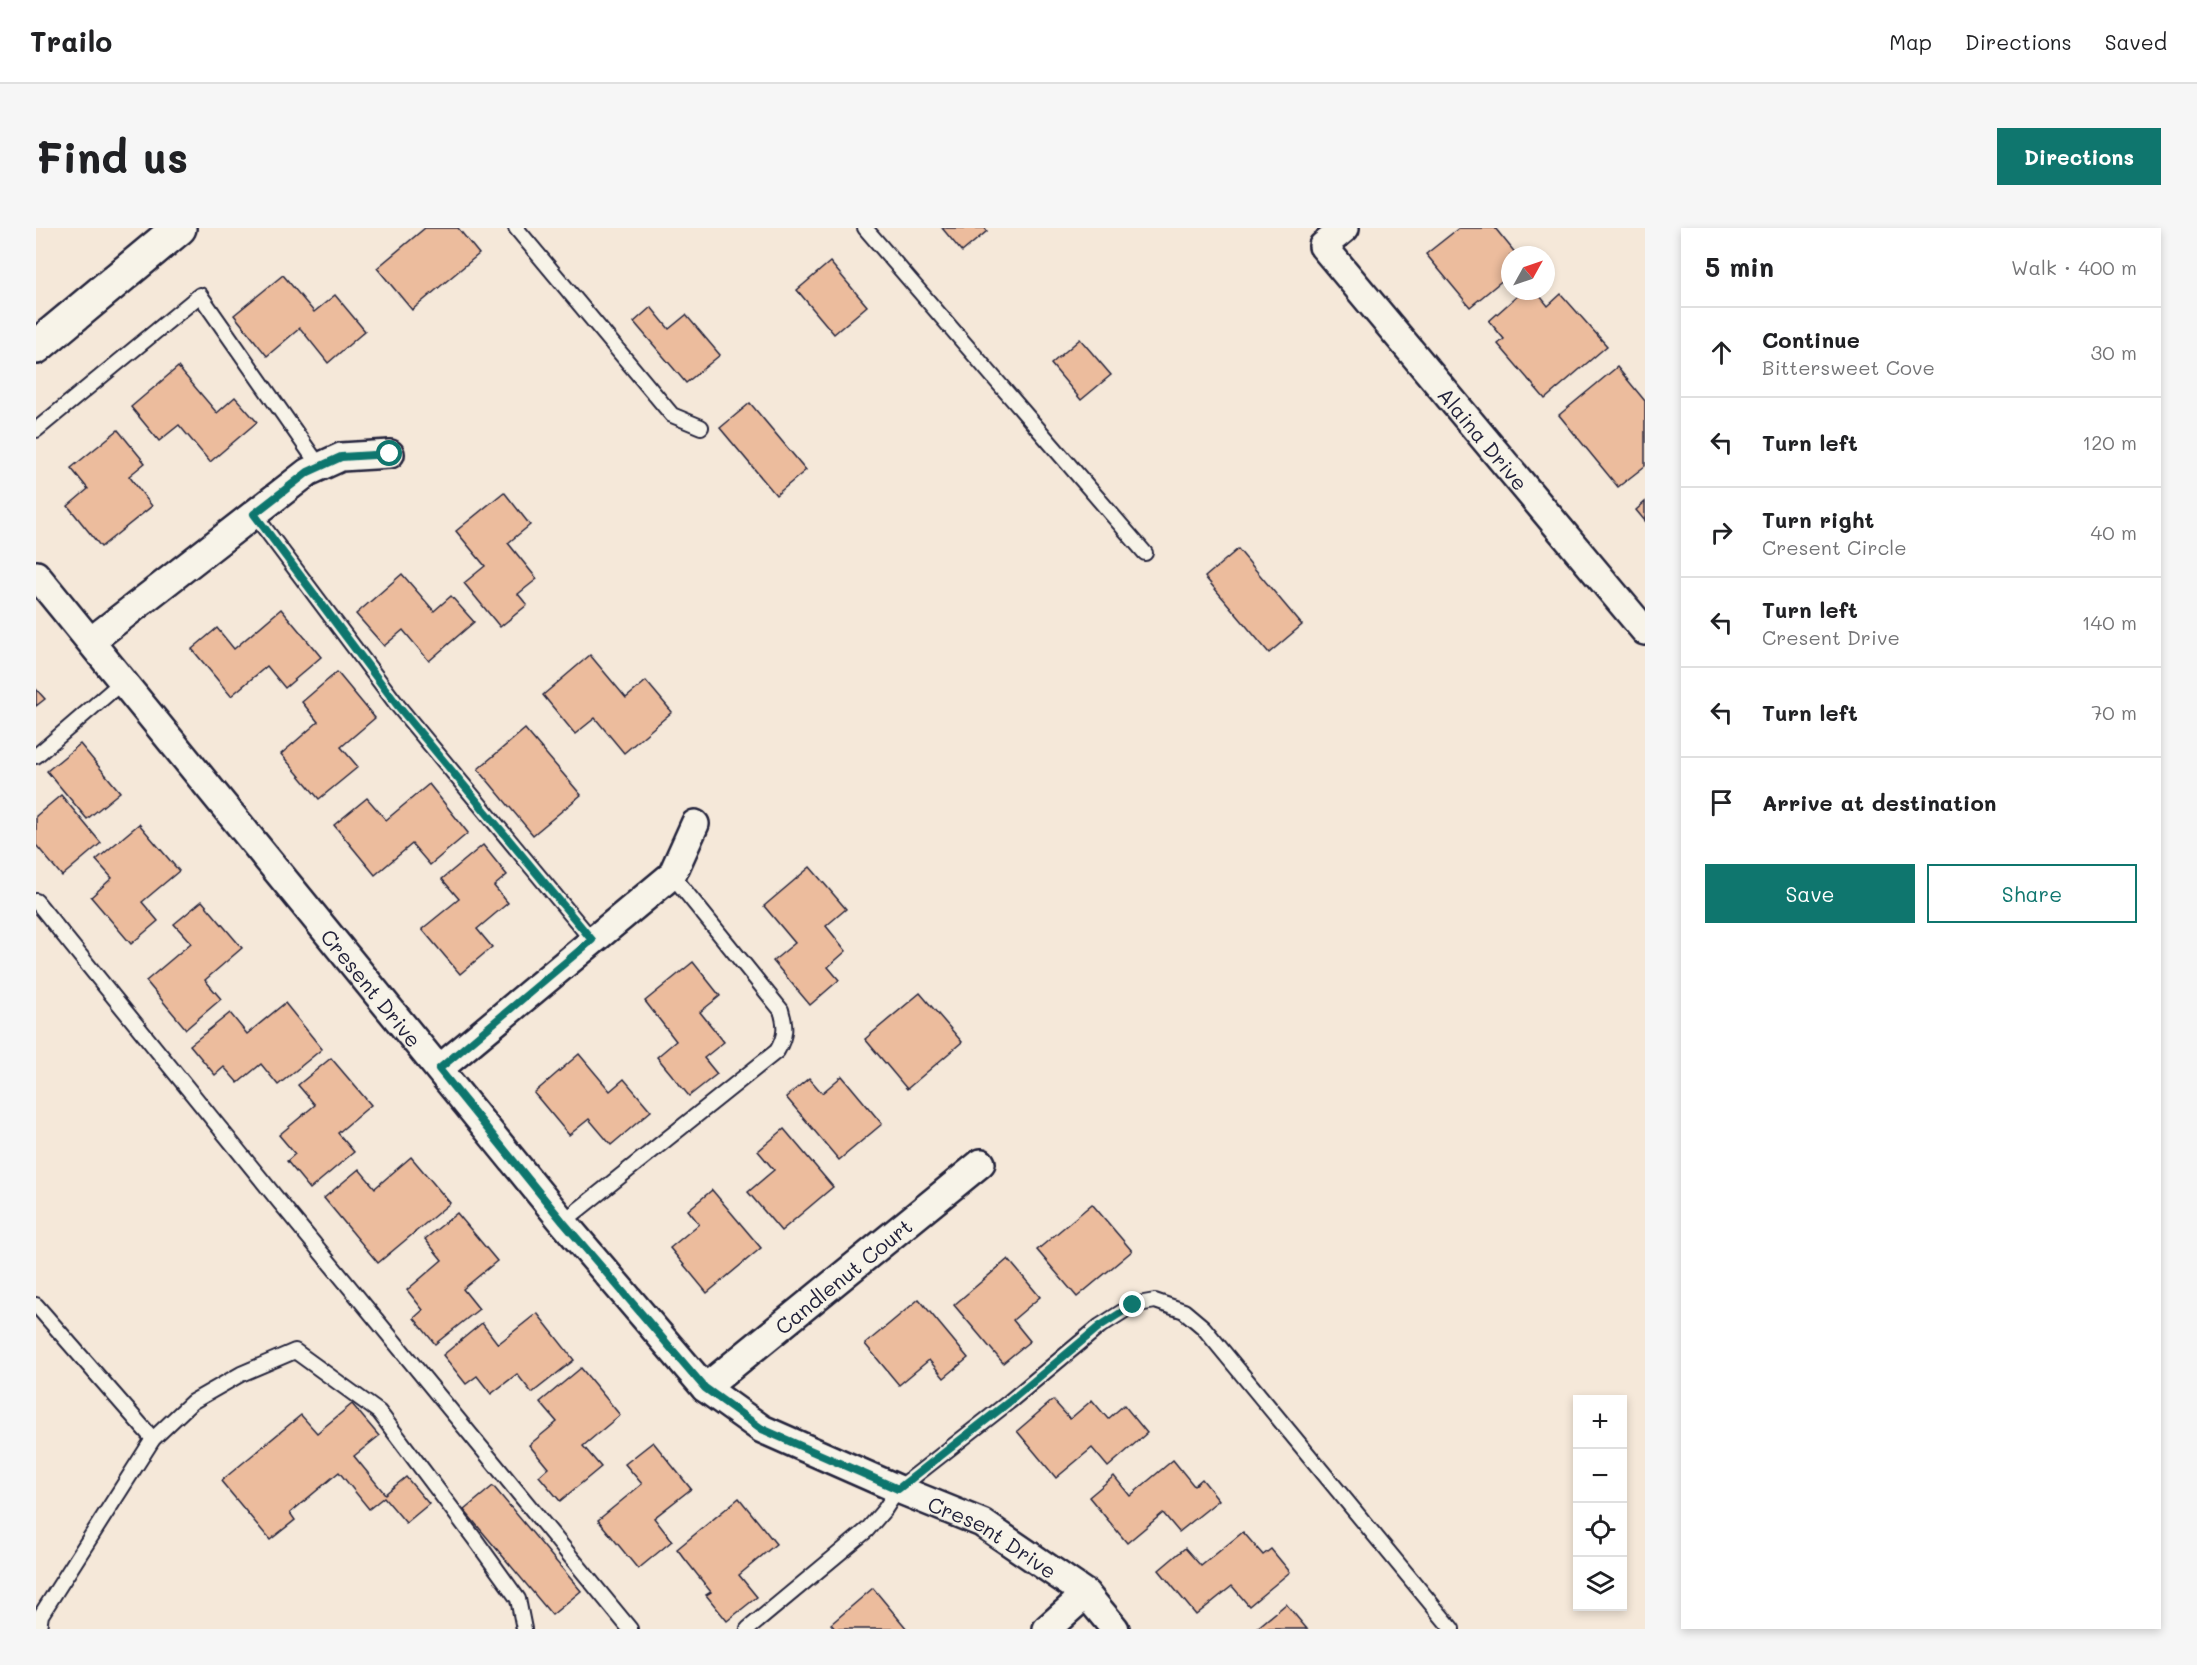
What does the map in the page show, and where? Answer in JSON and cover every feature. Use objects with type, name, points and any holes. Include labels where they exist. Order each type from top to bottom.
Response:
[{"type":"street","points":[[36,347],[178,228]]},
{"type":"street","name":"Alaina Drive","points":[[1345,228],[1323,246],[1645,631]]},
{"type":"street","points":[[91,641],[308,472],[341,457],[390,454]]},
{"type":"street","name":"Cresent Drive","points":[[36,575],[563,1222],[705,1388],[762,1429],[982,1523],[1086,1594],[1115,1629]]},
{"type":"street","points":[[439,1069],[672,875],[695,824]]},
{"type":"street","name":"Candlenut Court","points":[[705,1388],[981,1163]]},
{"type":"street","points":[[1047,1629],[1086,1594]]},
{"type":"lane","points":[[516,228],[672,415],[701,427]]},
{"type":"lane","points":[[865,228],[1145,553]]},
{"type":"lane","points":[[36,429],[200,295],[320,466]]},
{"type":"lane","points":[[254,514],[398,706],[592,940]]},
{"type":"lane","points":[[36,756],[123,681]]},
{"type":"lane","points":[[563,1222],[777,1051],[783,1040],[786,1026],[781,1010],[672,875]]},
{"type":"lane","points":[[36,901],[630,1629]]},
{"type":"lane","points":[[748,1629],[867,1530],[898,1489],[1009,1402],[1100,1326],[1133,1305],[1155,1301],[1184,1311],[1203,1327],[1452,1629]]},
{"type":"lane","points":[[36,1305],[153,1439]]},
{"type":"lane","points":[[38,1628],[41,1615],[153,1439],[192,1402],[241,1374],[295,1351],[379,1412],[518,1599],[524,1629]]},
{"type":"building","points":[[425,228],[458,228],[479,254],[412,310],[377,268]]},
{"type":"building","points":[[942,228],[985,228],[987,231],[962,252]]},
{"type":"building","points":[[1459,228],[1495,228],[1510,246],[1501,246],[1501,281],[1470,307],[1426,254]]},
{"type":"building","points":[[830,262],[867,306],[834,334],[797,290]]},
{"type":"building","points":[[283,275],[314,312],[335,295],[365,331],[328,363],[300,328],[267,356],[234,315]]},
{"type":"building","points":[[1561,294],[1607,346],[1545,399],[1498,344],[1504,339],[1489,321],[1513,300],[1543,300],[1548,306]]},
{"type":"building","points":[[651,307],[669,329],[686,315],[720,355],[686,383],[634,322]]},
{"type":"building","points":[[1080,339],[1111,375],[1081,400],[1051,364]]},
{"type":"building","points":[[178,367],[217,413],[235,397],[257,422],[210,462],[179,425],[159,441],[131,407]]},
{"type":"building","points":[[1617,367],[1645,401],[1645,466],[1618,487],[1559,415]]},
{"type":"building","points":[[750,403],[806,470],[776,495],[720,428]]},
{"type":"building","points":[[118,430],[145,463],[129,476],[152,506],[101,547],[68,506],[88,489],[71,468]]},
{"type":"building","points":[[504,492],[530,525],[508,543],[537,579],[518,594],[527,605],[500,627],[464,583],[485,566],[456,531]]},
{"type":"building","points":[[1645,502],[1645,521],[1636,510]]},
{"type":"building","points":[[1238,549],[1302,625],[1269,653],[1205,577]]},
{"type":"building","points":[[402,574],[434,611],[451,596],[474,622],[429,661],[403,630],[384,646],[356,614]]},
{"type":"building","points":[[281,609],[321,657],[285,688],[267,666],[231,696],[192,649],[217,628],[234,649]]},
{"type":"building","points":[[590,655],[626,698],[646,681],[672,712],[624,753],[595,718],[575,734],[543,695]]},
{"type":"building","points":[[337,672],[375,718],[341,747],[358,767],[319,799],[281,754],[318,722],[302,702]]},
{"type":"building","points":[[36,689],[45,699],[36,706]]},
{"type":"building","points":[[525,729],[581,795],[533,835],[478,769]]},
{"type":"building","points":[[80,744],[120,792],[87,819],[47,771]]},
{"type":"building","points":[[429,784],[468,833],[430,865],[412,844],[375,875],[334,825],[367,798],[386,820]]},
{"type":"building","points":[[61,795],[101,843],[62,876],[36,845],[36,816]]},
{"type":"building","points":[[139,824],[179,871],[142,902],[158,921],[131,944],[91,897],[112,878],[96,860]]},
{"type":"building","points":[[483,845],[507,875],[494,886],[508,903],[477,929],[492,947],[460,974],[422,929],[459,899],[442,879]]},
{"type":"building","points":[[810,867],[846,909],[826,926],[846,951],[828,967],[839,980],[810,1005],[773,961],[795,943],[764,906]]},
{"type":"building","points":[[202,901],[242,948],[205,980],[221,999],[186,1029],[146,981],[191,943],[174,924]]},
{"type":"building","points":[[693,962],[720,996],[700,1012],[724,1042],[704,1058],[717,1074],[689,1096],[657,1057],[676,1041],[645,1001]]},
{"type":"building","points":[[920,993],[962,1042],[907,1089],[865,1039]]},
{"type":"building","points":[[285,1003],[322,1049],[278,1085],[261,1064],[238,1083],[224,1067],[215,1075],[190,1045],[230,1013],[247,1034]]},
{"type":"building","points":[[579,1054],[610,1091],[624,1079],[651,1111],[611,1145],[589,1119],[569,1135],[534,1093]]},
{"type":"building","points":[[331,1058],[371,1105],[338,1133],[354,1152],[310,1189],[287,1161],[295,1154],[279,1135],[315,1105],[298,1085]]},
{"type":"building","points":[[842,1076],[882,1124],[839,1160],[786,1097],[809,1078],[822,1093]]},
{"type":"building","points":[[784,1129],[833,1187],[781,1231],[748,1192],[774,1170],[758,1151]]},
{"type":"building","points":[[411,1157],[450,1203],[378,1263],[324,1198],[359,1169],[375,1188]]},
{"type":"building","points":[[712,1190],[761,1248],[707,1293],[670,1248],[699,1224],[688,1210]]},
{"type":"building","points":[[1092,1204],[1132,1251],[1077,1297],[1037,1250]]},
{"type":"building","points":[[457,1213],[497,1261],[463,1289],[479,1309],[435,1344],[414,1318],[423,1310],[407,1290],[442,1260],[425,1239]]},
{"type":"building","points":[[1008,1259],[1040,1297],[1013,1320],[1030,1341],[1003,1363],[954,1305]]},
{"type":"building","points":[[919,1299],[968,1358],[944,1378],[929,1360],[899,1385],[865,1344]]},
{"type":"building","points":[[537,1313],[574,1360],[532,1393],[517,1374],[491,1394],[477,1376],[466,1384],[443,1355],[482,1323],[498,1344]]},
{"type":"building","points":[[581,1368],[620,1415],[583,1446],[601,1467],[560,1501],[539,1476],[548,1468],[529,1445],[557,1422],[540,1402]]},
{"type":"building","points":[[1053,1400],[1070,1419],[1092,1400],[1108,1419],[1124,1405],[1147,1433],[1108,1467],[1092,1448],[1056,1478],[1017,1431]]},
{"type":"building","points":[[352,1404],[379,1436],[354,1456],[385,1494],[406,1477],[429,1504],[406,1523],[384,1497],[369,1509],[339,1472],[290,1513],[295,1520],[270,1540],[221,1481],[301,1415],[317,1433]]},
{"type":"building","points":[[653,1442],[691,1489],[654,1518],[672,1541],[638,1569],[598,1520],[642,1484],[625,1464]]},
{"type":"building","points":[[1173,1460],[1194,1486],[1202,1479],[1219,1500],[1179,1532],[1163,1513],[1127,1543],[1089,1497],[1114,1476],[1130,1496]]},
{"type":"building","points":[[493,1486],[581,1591],[552,1615],[464,1510]]},
{"type":"building","points":[[739,1498],[776,1544],[739,1575],[757,1597],[727,1621],[706,1595],[711,1592],[677,1549]]},
{"type":"building","points":[[1243,1532],[1263,1555],[1271,1549],[1290,1572],[1249,1606],[1232,1586],[1196,1615],[1159,1570],[1185,1548],[1201,1566]]},
{"type":"building","points":[[873,1588],[907,1629],[835,1629],[831,1624]]},
{"type":"building","points":[[1286,1604],[1307,1629],[1256,1629]]},
{"type":"route","points":[[390,454],[341,457],[308,472],[254,514],[398,706],[592,940],[439,1069],[563,1222],[705,1388],[762,1429],[898,1489],[1009,1402],[1100,1326],[1133,1305]]}]
